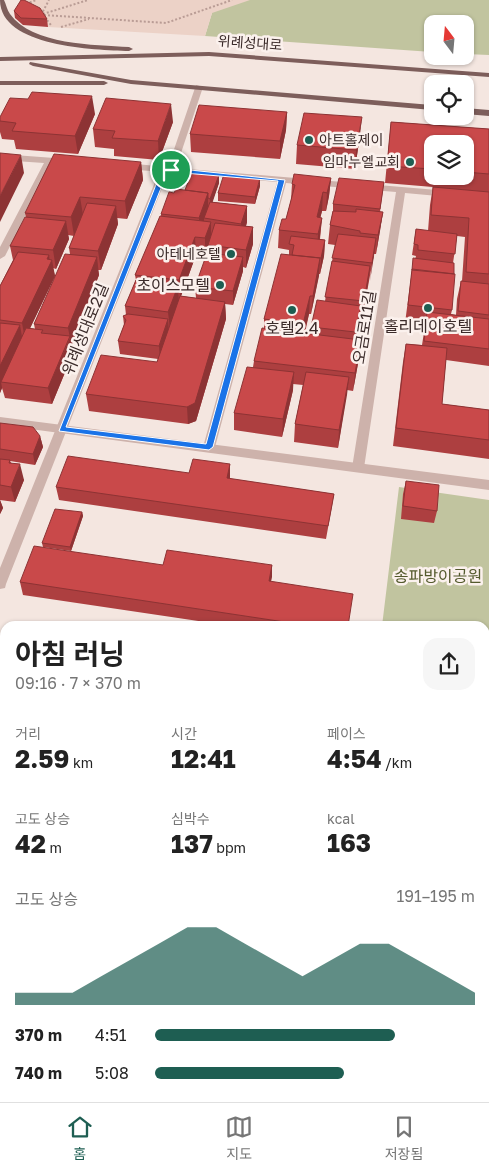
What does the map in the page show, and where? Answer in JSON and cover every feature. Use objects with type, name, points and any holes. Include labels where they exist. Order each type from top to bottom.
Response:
[{"type":"main road","points":[[0,0],[4,12],[14,24],[52,41],[86,46],[209,54]]},
{"type":"main road","name":"위례성대로","points":[[4,59],[209,54],[489,75]]},
{"type":"main road","name":"위례성대로","points":[[4,59],[131,82],[424,107]]},
{"type":"main road","points":[[0,83],[131,82]]},
{"type":"main road","points":[[474,112],[489,113]]},
{"type":"street","name":"위례성대로2길","points":[[0,584],[162,177],[171,170],[198,87]]},
{"type":"street","points":[[0,157],[78,163]]},
{"type":"street","points":[[0,256],[50,161]]},
{"type":"street","points":[[115,166],[460,195]]},
{"type":"street","points":[[209,447],[282,180]]},
{"type":"street","name":"오금로11길","points":[[358,468],[401,190]]},
{"type":"street","points":[[0,421],[209,447],[489,486]]},
{"type":"path","points":[[23,5],[36,0]]},
{"type":"path","points":[[41,15],[50,0]]},
{"type":"path","points":[[41,15],[88,0]]},
{"type":"path","points":[[41,15],[166,23],[232,0]]},
{"type":"green space","points":[[193,0],[489,0],[489,55],[474,54],[474,15],[424,15],[424,51],[205,36],[212,13]]},
{"type":"green space","name":"송파방이공원","points":[[399,487],[489,500],[489,621],[383,621]]},
{"type":"shaded area","points":[[26,0],[250,0],[212,13],[205,36],[48,27],[47,23],[23,5]]},
{"type":"building","points":[[21,0],[40,8],[47,19],[21,18],[14,11]]},
{"type":"building","points":[[32,92],[92,96],[75,136],[12,131],[16,123],[0,121],[0,117],[10,98],[28,99]]},
{"type":"building","points":[[106,98],[171,104],[158,141],[112,138],[115,131],[93,129]]},
{"type":"building","points":[[199,105],[287,112],[280,141],[190,134]]},
{"type":"building","points":[[304,113],[362,117],[356,150],[297,145]]},
{"type":"building","points":[[391,122],[489,129],[489,174],[474,173],[474,135],[424,135],[424,168],[387,166]]},
{"type":"building","points":[[0,153],[21,155],[0,196]]},
{"type":"building","points":[[54,154],[141,162],[125,201],[80,197],[71,217],[25,213]]},
{"type":"building","points":[[192,172],[219,175],[210,199],[208,198],[208,193],[185,190]]},
{"type":"building","points":[[224,174],[260,178],[255,197],[218,193]]},
{"type":"building","points":[[294,174],[331,178],[327,193],[323,192],[317,217],[322,218],[318,234],[279,230],[282,219],[286,219],[295,185],[292,184]]},
{"type":"building","points":[[339,178],[384,182],[380,209],[333,204]]},
{"type":"building","points":[[433,187],[489,192],[489,274],[466,272],[469,218],[431,215]]},
{"type":"building","points":[[176,189],[208,193],[199,218],[161,214],[169,192],[174,193]]},
{"type":"building","points":[[210,202],[247,206],[241,224],[204,218]]},
{"type":"building","points":[[87,203],[116,206],[98,251],[69,248]]},
{"type":"building","points":[[356,209],[383,212],[378,235],[360,233],[360,231],[330,225],[333,211],[356,212]]},
{"type":"building","points":[[160,216],[211,222],[205,238],[195,237],[179,280],[135,275]]},
{"type":"building","points":[[25,217],[66,221],[53,250],[10,246]]},
{"type":"building","points":[[215,223],[253,227],[246,250],[208,245]]},
{"type":"building","points":[[416,229],[457,234],[455,254],[418,250],[418,245],[414,244]]},
{"type":"building","points":[[338,234],[376,238],[372,263],[332,258]]},
{"type":"building","points":[[291,236],[325,240],[321,258],[292,255],[294,245],[289,244]]},
{"type":"building","points":[[18,252],[49,255],[47,259],[52,260],[22,323],[0,320],[0,286]]},
{"type":"building","points":[[207,253],[243,257],[233,291],[195,287]]},
{"type":"building","points":[[65,254],[97,257],[68,328],[34,324]]},
{"type":"building","name":"호텔2.4","points":[[281,254],[320,258],[313,296],[310,296],[303,324],[264,319]]},
{"type":"building","points":[[413,258],[454,263],[454,274],[412,270]]},
{"type":"building","points":[[332,261],[370,266],[364,301],[325,297]]},
{"type":"building","points":[[412,269],[455,274],[452,310],[408,305]]},
{"type":"building","points":[[136,280],[178,286],[168,312],[125,306]]},
{"type":"building","points":[[461,281],[489,284],[489,315],[458,311]]},
{"type":"building","points":[[180,296],[225,302],[195,403],[187,407],[86,394],[101,355],[157,362]]},
{"type":"building","points":[[317,300],[361,306],[355,332],[311,327]]},
{"type":"building","points":[[427,312],[489,319],[489,349],[424,341]]},
{"type":"building","points":[[128,314],[168,319],[159,346],[118,341],[126,320],[123,316]]},
{"type":"building","points":[[0,323],[20,325],[0,366]]},
{"type":"building","points":[[26,328],[43,330],[41,333],[70,336],[48,388],[1,382]]},
{"type":"building","points":[[262,328],[361,340],[355,373],[254,361]]},
{"type":"building","points":[[406,344],[447,348],[442,404],[489,410],[489,440],[396,428]]},
{"type":"building","points":[[247,367],[294,372],[283,419],[234,413]]},
{"type":"building","points":[[306,372],[349,377],[339,430],[295,424]]},
{"type":"building","points":[[0,423],[33,427],[40,436],[33,454],[0,449]]},
{"type":"building","points":[[68,456],[189,473],[193,459],[230,464],[227,478],[334,494],[328,526],[56,487]]},
{"type":"building","points":[[0,459],[10,460],[9,463],[20,464],[11,487],[0,485]]},
{"type":"building","points":[[406,481],[439,485],[437,511],[403,506]]},
{"type":"building","points":[[55,509],[82,512],[70,547],[42,543]]},
{"type":"building","points":[[34,546],[163,565],[167,550],[272,565],[269,581],[353,594],[349,621],[278,621],[20,582]]},
{"type":"place","name":"아트홀제이","points":[[309,140]]},
{"type":"place","name":"임마누엘교회","points":[[410,162]]},
{"type":"place","name":"아테네호텔","points":[[231,254]]},
{"type":"place","name":"초이스모텔","points":[[220,285]]},
{"type":"place","name":"홀리데이호텔","points":[[428,308]]},
{"type":"place","name":"호텔2.4","points":[[292,310]]},
{"type":"route","points":[[171,170],[282,180],[209,447],[62,429],[162,177],[171,170]]}]
